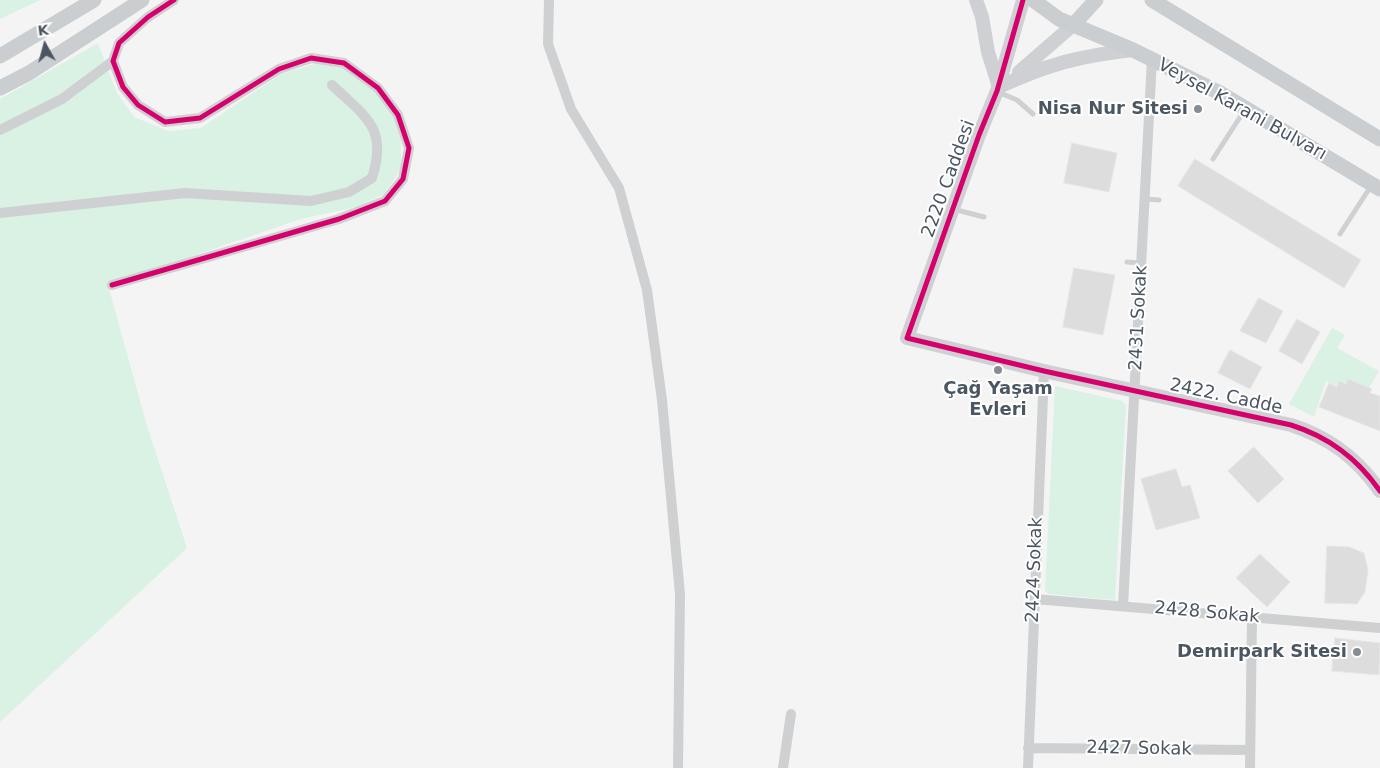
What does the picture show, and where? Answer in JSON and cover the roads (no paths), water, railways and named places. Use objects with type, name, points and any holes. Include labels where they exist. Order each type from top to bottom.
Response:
[{"type":"main road","points":[[0,56],[94,0]]},
{"type":"main road","points":[[0,88],[28,73],[142,0]]},
{"type":"main road","name":"Veysel Karani Bulvarı","points":[[1033,0],[1042,8],[1073,25],[1152,59],[1246,108],[1376,187]]},
{"type":"main road","points":[[1073,25],[1096,0]]},
{"type":"main road","points":[[1153,0],[1380,139]]},
{"type":"street","points":[[112,285],[339,219],[385,201],[403,180],[409,148],[398,115],[378,88],[344,63],[311,58],[279,69],[200,118],[165,122],[138,105],[123,87],[113,61],[118,43],[148,17],[174,0]]},
{"type":"street","points":[[549,0],[548,44],[571,108],[619,188],[647,290],[662,400],[680,594],[678,768]]},
{"type":"street","points":[[976,0],[982,17],[988,52],[998,89]]},
{"type":"street","name":"2220 Caddesi","points":[[907,338],[979,135],[998,89],[1023,0]]},
{"type":"street","points":[[998,89],[1031,63],[1073,25]]},
{"type":"street","points":[[998,89],[1053,64],[1086,55],[1133,50]]},
{"type":"street","name":"2431 Sokak","points":[[1123,606],[1152,59]]},
{"type":"street","points":[[0,130],[62,99],[113,61]]},
{"type":"street","points":[[0,213],[185,193],[311,201],[349,192],[372,178],[379,158],[377,135],[366,117],[332,85]]},
{"type":"street","name":"2422. Cadde","points":[[907,338],[1044,371],[1291,425],[1311,432],[1350,455],[1368,473],[1380,491]]},
{"type":"street","name":"2424 Sokak","points":[[1028,768],[1044,371]]},
{"type":"street","name":"2428 Sokak","points":[[1034,599],[1380,628]]},
{"type":"street","points":[[1250,768],[1252,617]]},
{"type":"street","points":[[783,768],[792,714]]},
{"type":"street","name":"2427 Sokak","points":[[1028,748],[1250,750]]},
{"type":"lane","points":[[998,89],[1018,100],[1033,114]]},
{"type":"lane","points":[[1213,159],[1246,108]]},
{"type":"lane","points":[[1340,234],[1376,187]]},
{"type":"lane","points":[[1144,199],[1159,200]]},
{"type":"lane","points":[[952,209],[984,217]]},
{"type":"lane","points":[[1127,262],[1141,263]]},
{"type":"place","name":"Nisa Nur Sitesi","points":[[1198,109]]},
{"type":"place","name":"Çağ Yaşam Evleri","points":[[998,370]]},
{"type":"place","name":"Demirpark Sitesi","points":[[1357,652]]}]
